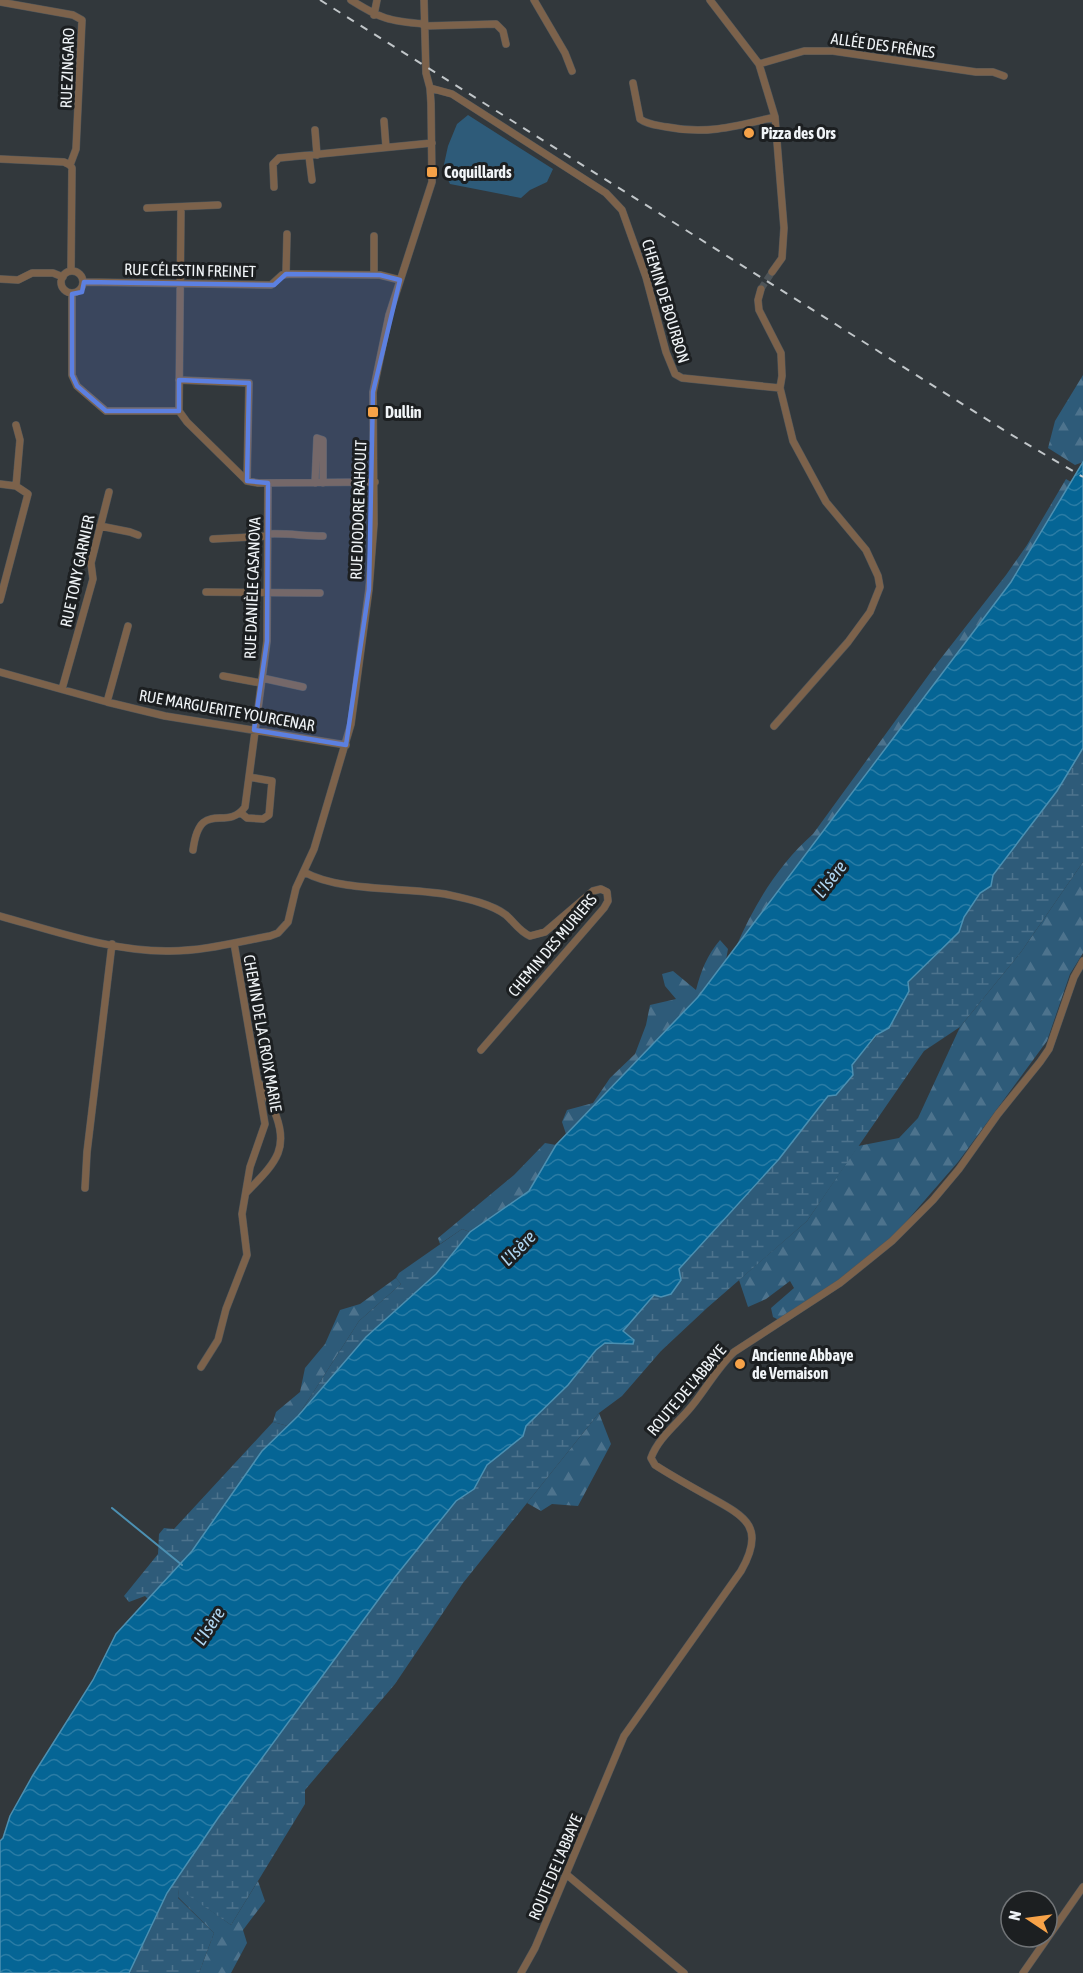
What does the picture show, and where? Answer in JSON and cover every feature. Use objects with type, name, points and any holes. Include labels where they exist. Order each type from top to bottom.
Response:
[{"type":"street","points":[[351,0],[374,15],[393,22],[424,25],[496,24],[502,31],[506,44]]},
{"type":"street","points":[[374,15],[377,0]]},
{"type":"street","name":"RUE DIODORE RAHOULT","points":[[0,916],[112,944],[168,951],[204,949],[278,933],[288,922],[296,888],[314,849],[351,724],[369,589],[375,482],[373,392],[389,315],[432,182],[430,88],[426,73],[424,0]]},
{"type":"street","points":[[534,0],[565,54],[572,71]]},
{"type":"street","points":[[711,0],[759,64],[775,117],[784,228],[782,258],[772,272]]},
{"type":"street","name":"RUE ZINGARO","points":[[0,2],[73,15],[82,20],[76,149],[75,157],[70,165]]},
{"type":"street","name":"ALLÉE DES FRÊNES","points":[[759,64],[804,51],[833,51],[976,72],[993,72],[1004,76]]},
{"type":"street","points":[[633,83],[640,118],[646,123],[688,131],[719,130],[775,117]]},
{"type":"street","name":"CHEMIN DE BOURBON","points":[[430,88],[445,91],[462,100],[606,193],[622,210],[646,277],[666,352],[675,374],[681,378],[780,388]]},
{"type":"street","points":[[384,121],[386,147]]},
{"type":"street","points":[[315,130],[317,154]]},
{"type":"street","points":[[274,187],[274,161],[279,158],[432,143]]},
{"type":"street","points":[[309,156],[312,180]]},
{"type":"street","points":[[0,159],[64,162],[70,165],[73,173],[71,271]]},
{"type":"street","points":[[147,208],[218,205]]},
{"type":"street","points":[[181,207],[179,411],[187,422],[246,481],[268,483],[375,482]]},
{"type":"street","points":[[286,274],[287,234]]},
{"type":"street","points":[[374,236],[374,275]]},
{"type":"street","points":[[63,277],[71,271]]},
{"type":"street","points":[[71,271],[81,276],[84,282],[80,291],[72,294]]},
{"type":"street","points":[[0,279],[18,280],[32,273],[52,273],[63,277]]},
{"type":"street","name":"RUE CÉLESTIN FREINET","points":[[84,282],[271,285],[286,274],[374,275],[400,280]]},
{"type":"street","points":[[63,277],[63,288],[72,294]]},
{"type":"street","points":[[761,289],[758,300],[759,310],[781,352],[780,388],[789,430],[799,454],[826,502],[866,550],[878,576],[880,587],[870,612],[848,642],[774,726]]},
{"type":"street","points":[[72,294],[72,375],[77,386],[106,411],[179,411]]},
{"type":"street","points":[[179,380],[249,383],[246,481]]},
{"type":"street","points":[[15,425],[20,440],[16,486]]},
{"type":"street","points":[[315,483],[317,438],[323,440],[323,483]]},
{"type":"street","name":"RUE DANIÈLE CASANOVA","points":[[241,813],[245,807],[267,641],[268,483]]},
{"type":"street","points":[[0,484],[16,486],[28,494],[0,600]]},
{"type":"street","name":"RUE TONY GARNIER","points":[[62,689],[93,579],[91,563],[109,492]]},
{"type":"street","points":[[100,526],[130,531],[138,535]]},
{"type":"street","points":[[213,539],[290,533],[295,536],[323,537]]},
{"type":"street","points":[[206,592],[320,593]]},
{"type":"street","points":[[107,702],[128,626]]},
{"type":"street","name":"RUE MARGUERITE YOURCENAR","points":[[0,672],[182,720],[346,745]]},
{"type":"street","points":[[223,676],[303,687]]},
{"type":"street","points":[[193,850],[198,827],[203,822],[212,818],[233,817],[241,813],[246,818],[263,819],[269,815],[272,781],[249,777]]},
{"type":"street","name":"CHEMIN DES MURIERS","points":[[304,872],[314,878],[335,883],[444,894],[483,905],[499,911],[530,936],[545,932],[593,891],[601,889],[607,892],[608,901],[604,908],[481,1050]]},
{"type":"street","name":"CHEMIN DE LA CROIX MARIE","points":[[201,1367],[218,1340],[226,1309],[247,1255],[242,1214],[250,1167],[265,1124],[234,943]]},
{"type":"street","points":[[85,1188],[87,1152],[112,944]]},
{"type":"street","name":"ROUTE DE L'ABBAYE","points":[[521,1973],[535,1948],[624,1736],[741,1571],[751,1550],[752,1533],[744,1518],[730,1507],[655,1465],[651,1458],[655,1448],[734,1352],[840,1283],[892,1241],[933,1200],[1040,1062],[1048,1049],[1074,977],[1083,961]]},
{"type":"street","points":[[246,1193],[279,1152],[280,1125],[257,1080]]},
{"type":"street","points":[[566,1874],[684,1973]]},
{"type":"street","points":[[1023,1973],[1083,1887]]},
{"type":"highlighted area","points":[[286,274],[380,275],[400,280],[373,392],[369,589],[346,745],[254,730],[267,641],[268,483],[247,481],[249,383],[179,380],[179,411],[106,411],[77,386],[72,375],[72,294],[82,292],[84,282],[274,285]]},
{"type":"green space","points":[[468,115],[553,169],[547,182],[530,190],[521,198],[450,184],[443,169],[448,146],[457,124]]},
{"type":"green space","points":[[1083,375],[1083,462],[1075,465],[1048,448],[1055,421]]},
{"type":"green space","points":[[1066,479],[1071,482],[1011,582],[736,947],[768,886],[800,846],[813,834],[938,662],[1006,575],[1027,545]]},
{"type":"green space","points":[[1083,748],[1083,862],[1021,952],[960,1027],[924,1051],[807,1221],[707,1308],[661,1351],[622,1396],[599,1413],[463,1583],[395,1684],[305,1790],[305,1804],[231,1925],[179,1889],[178,1898],[214,1933],[199,1973],[129,1973],[167,1892],[218,1818],[395,1577],[456,1501],[474,1489],[487,1465],[523,1436],[526,1426],[568,1385],[596,1350],[605,1343],[633,1344],[622,1332],[654,1294],[681,1280],[679,1269],[779,1159],[828,1096],[836,1095],[853,1075],[852,1065],[880,1032],[908,983],[959,932],[964,917],[980,893],[991,886],[993,875],[1057,791]]},
{"type":"green space","points":[[1083,862],[1083,953],[1070,974],[1047,1041],[958,1162],[892,1238],[792,1316],[781,1321],[773,1317],[771,1308],[794,1288],[790,1281],[766,1299],[748,1307],[739,1280],[807,1221],[858,1146],[899,1138],[918,1118],[960,1027],[1021,952]]},
{"type":"green space","points":[[720,940],[728,949],[726,960],[698,997],[566,1134],[562,1122],[567,1110],[593,1103],[610,1078],[635,1054],[646,1025],[650,1005],[676,999],[665,986],[662,974],[673,971],[696,990],[711,951]]},
{"type":"green space","points":[[545,1143],[556,1145],[529,1191],[470,1232],[462,1229],[440,1244],[438,1238],[514,1175]]},
{"type":"green space","points":[[462,1229],[470,1232],[436,1274],[366,1337],[298,1416],[359,1321],[401,1284],[396,1278],[399,1273]]},
{"type":"green space","points":[[396,1278],[401,1284],[359,1321],[298,1416],[288,1426],[273,1422],[276,1412],[300,1392],[305,1368],[325,1344],[340,1310],[360,1304]]},
{"type":"green space","points":[[599,1413],[611,1444],[578,1506],[552,1504],[541,1511],[527,1503]]},
{"type":"green space","points":[[273,1422],[288,1426],[262,1451],[192,1551],[148,1599],[145,1596],[129,1602],[124,1596],[158,1554],[159,1534],[164,1528],[174,1529]]},
{"type":"green space","points":[[258,1881],[265,1901],[243,1930],[247,1943],[231,1973],[199,1973],[214,1933],[178,1897],[179,1888],[231,1925]]},
{"type":"water","name":"L'Isère","points":[[1083,462],[1083,748],[1057,791],[993,875],[991,886],[980,893],[964,917],[959,932],[908,982],[909,991],[889,1028],[876,1035],[852,1065],[853,1075],[836,1095],[828,1096],[779,1159],[679,1269],[681,1280],[671,1294],[661,1297],[654,1295],[623,1331],[634,1340],[633,1344],[605,1343],[596,1350],[568,1385],[526,1426],[523,1436],[487,1465],[474,1489],[456,1501],[395,1577],[218,1818],[167,1893],[129,1973],[0,1973],[0,1841],[10,1816],[93,1680],[116,1634],[192,1551],[262,1451],[298,1416],[366,1337],[436,1274],[470,1232],[529,1191],[556,1145],[698,997],[1011,582]]},
{"type":"waterway","points":[[112,1508],[182,1565]]},
{"type":"tunnel","points":[[761,289],[772,272]]},
{"type":"railway","points":[[320,0],[1010,434],[1083,477]]},
{"type":"place","name":"Pizza des Ors","points":[[749,133]]},
{"type":"place","name":"Coquillards","points":[[432,172]]},
{"type":"place","name":"Dullin","points":[[373,412]]},
{"type":"place","name":"Ancienne Abbaye de Vernaison","points":[[740,1364]]}]
